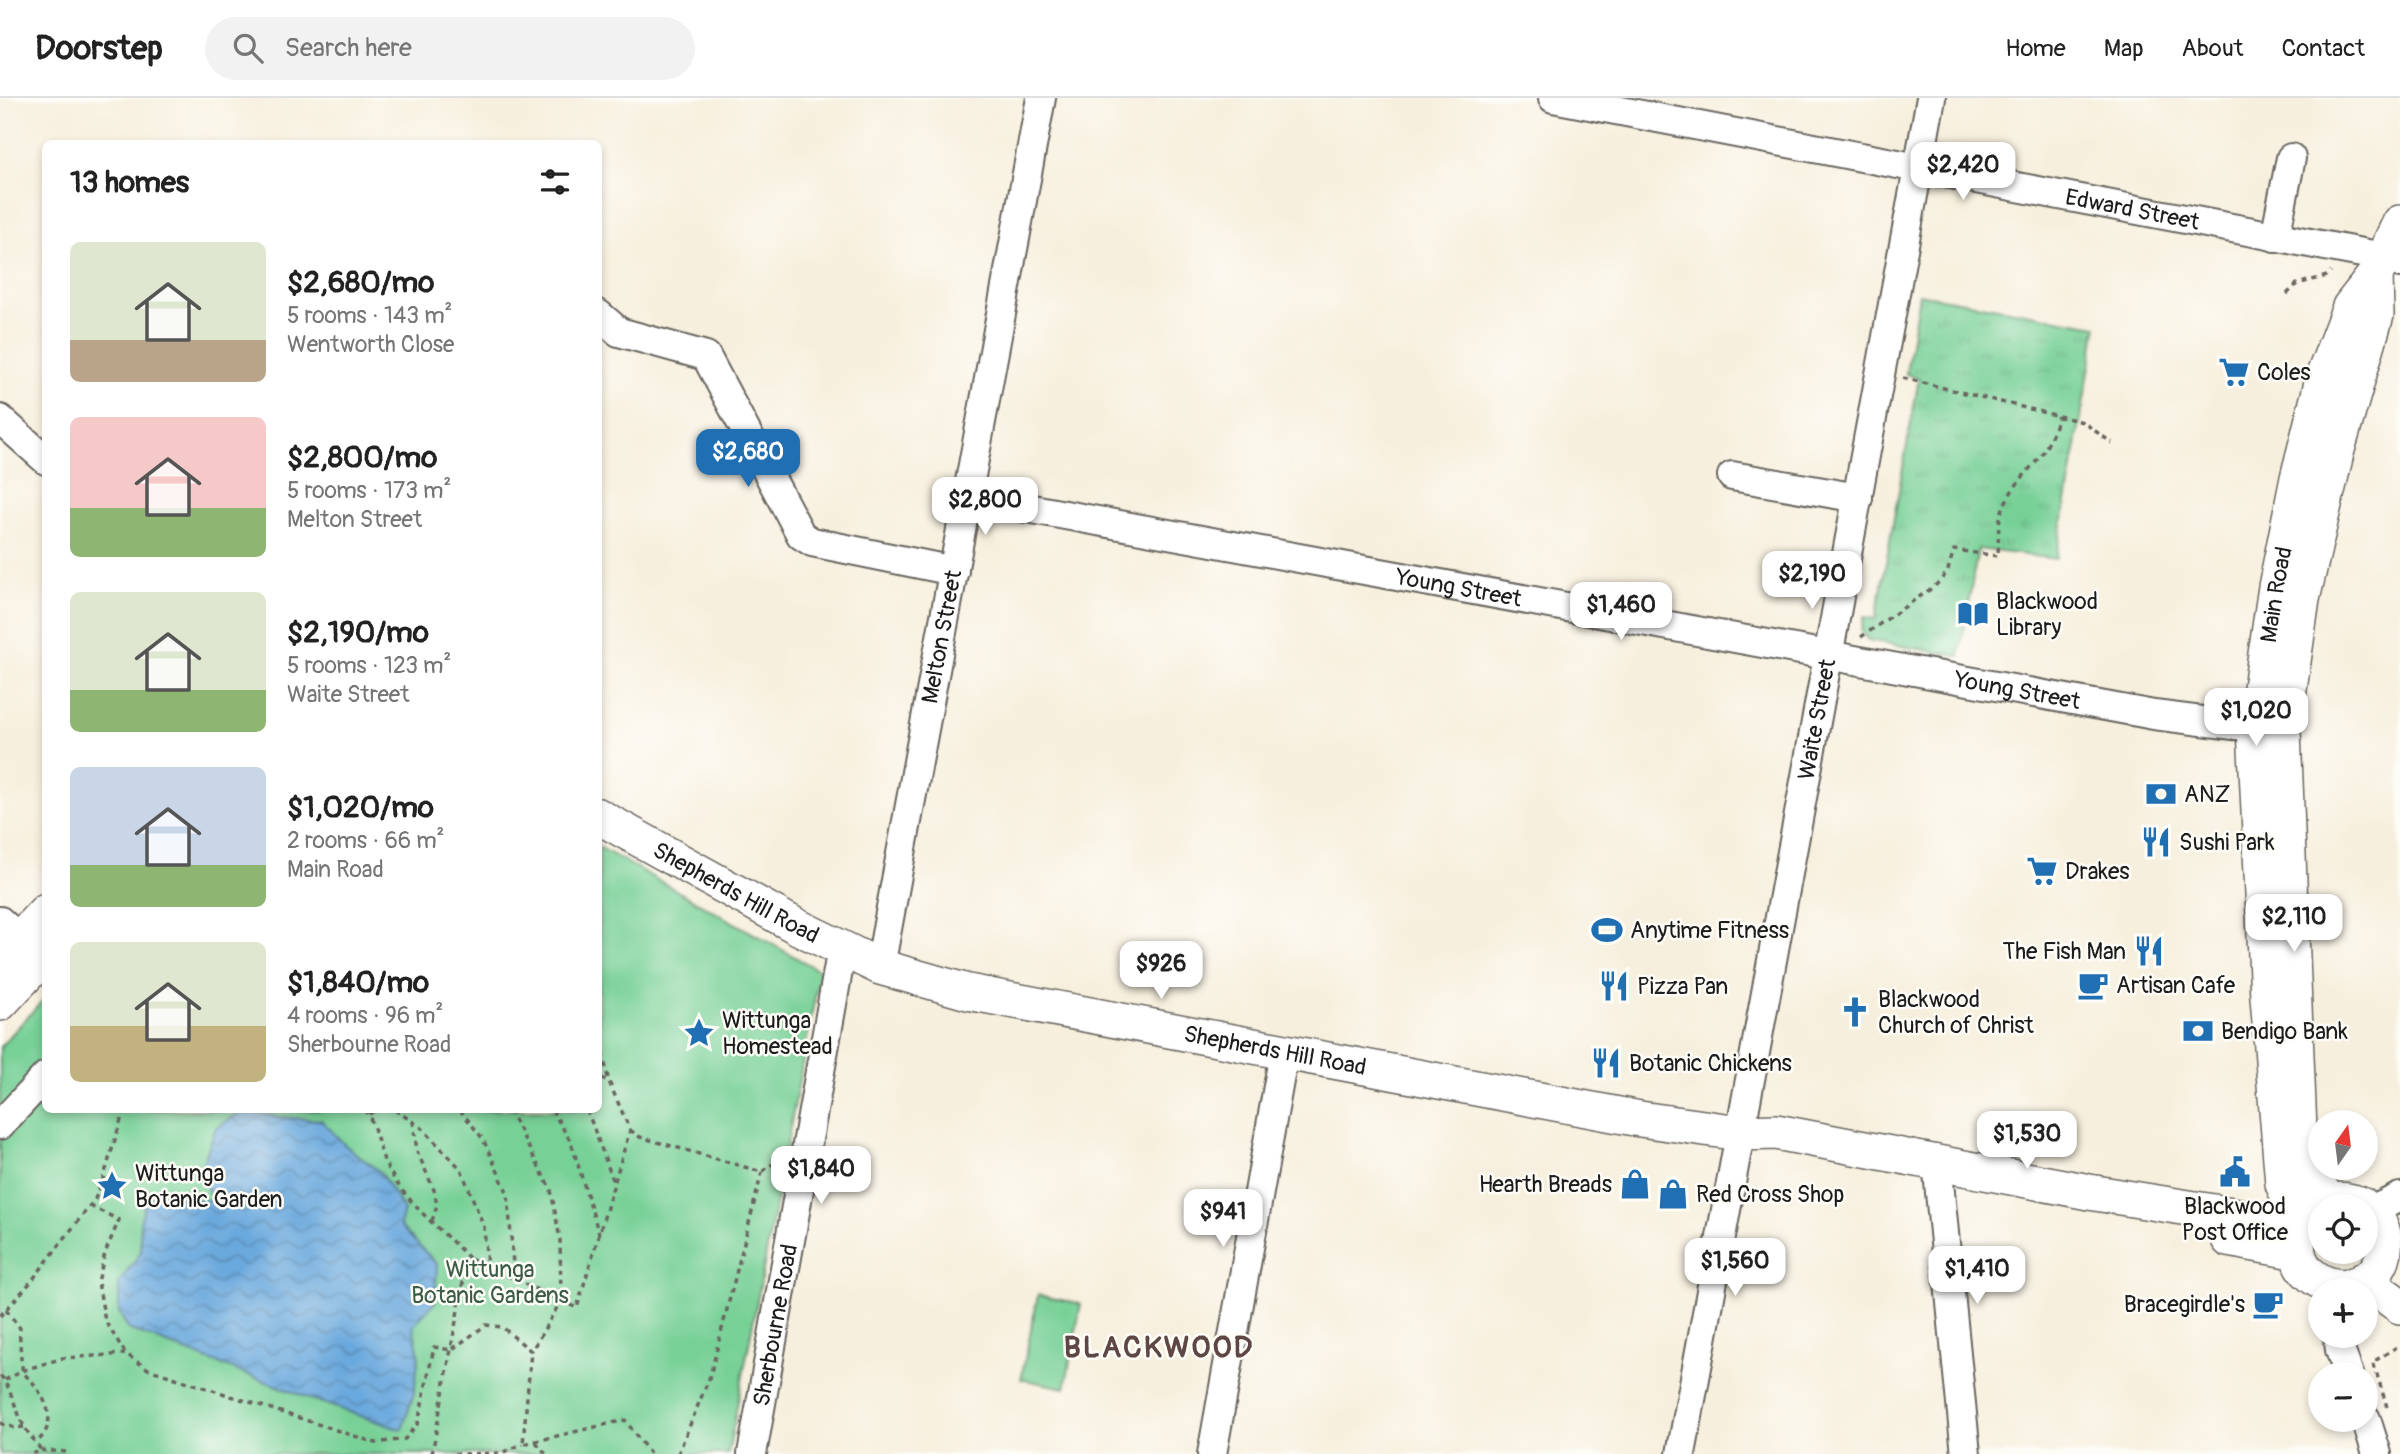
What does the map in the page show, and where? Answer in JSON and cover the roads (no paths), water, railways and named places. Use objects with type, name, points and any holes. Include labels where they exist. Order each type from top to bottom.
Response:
[{"type":"main road","name":"Main Road","points":[[2308,1207],[2291,1203],[2283,1184],[2268,997],[2269,730],[2336,453],[2376,316],[2386,265],[2400,223]]},
{"type":"main road","name":"Main Road","points":[[2269,730],[2299,1131],[2307,1166],[2323,1194]]},
{"type":"main road","name":"Shepherds Hill Road","points":[[602,818],[798,927],[880,967],[968,992],[1284,1054],[1640,1119],[1741,1133],[1776,1132],[1938,1172],[2236,1217],[2308,1216]]},
{"type":"main road","points":[[0,1003],[42,918]]},
{"type":"main road","name":"Shepherds Hill Road","points":[[1938,1172],[2308,1211]]},
{"type":"main road","points":[[2236,1217],[2283,1184]]},
{"type":"main road","points":[[2366,1278],[2392,1255],[2382,1228],[2378,1227]]},
{"type":"main road","points":[[2309,1264],[2306,1269],[2314,1278]]},
{"type":"main road","points":[[2378,1294],[2400,1306]]},
{"type":"street","name":"Melton Street","points":[[880,967],[1041,98]]},
{"type":"street","name":"Edward Street","points":[[1553,98],[1620,104],[1918,168],[2275,237],[2386,265]]},
{"type":"street","name":"Waite Street","points":[[1681,1454],[1931,98]]},
{"type":"street","points":[[2275,237],[2291,158]]},
{"type":"street","points":[[602,318],[618,332],[706,356],[801,535],[812,542],[954,571]]},
{"type":"street","points":[[0,419],[42,456]]},
{"type":"street","points":[[1732,476],[1858,498]]},
{"type":"street","name":"Young Street","points":[[967,497],[1830,645],[2154,715],[2269,730]]},
{"type":"street","name":"Sherbourne Road","points":[[751,1454],[842,948]]},
{"type":"street","points":[[1212,1454],[1284,1054]]},
{"type":"street","points":[[0,1125],[42,1080]]},
{"type":"street","points":[[1938,1172],[1966,1454]]},
{"type":"street","points":[[2377,1432],[2377,1454]]},
{"type":"water","points":[[239,1113],[321,1120],[346,1146],[380,1172],[404,1210],[400,1226],[437,1264],[435,1302],[413,1326],[419,1354],[414,1393],[402,1430],[311,1399],[128,1329],[119,1312],[119,1283],[141,1252],[140,1223],[146,1198],[172,1196],[212,1201],[200,1171],[216,1128]]},
{"type":"place","name":"Coles","points":[[2234,372]]},
{"type":"place","name":"Blackwood Library","points":[[1973,614]]},
{"type":"place","name":"ANZ","points":[[2161,794]]},
{"type":"place","name":"Sushi Park","points":[[2156,842]]},
{"type":"place","name":"Drakes","points":[[2042,871]]},
{"type":"place","name":"Anytime Fitness","points":[[1607,930]]},
{"type":"place","name":"The Fish Man","points":[[2149,951]]},
{"type":"place","name":"Artisan Cafe","points":[[2093,985]]},
{"type":"place","name":"Pizza Pan","points":[[1614,986]]},
{"type":"place","name":"Blackwood Church of Christ","points":[[1855,1012]]},
{"type":"place","name":"Bendigo Bank","points":[[2198,1031]]},
{"type":"place","name":"Wittunga Homestead","points":[[699,1033]]},
{"type":"place","name":"Botanic Chickens","points":[[1606,1063]]},
{"type":"place","name":"Blackwood Post Office","points":[[2235,1172]]},
{"type":"place","name":"Hearth Breads","points":[[1635,1184]]},
{"type":"place","name":"Wittunga Botanic Garden","points":[[112,1186]]},
{"type":"place","name":"Red Cross Shop","points":[[1673,1194]]},
{"type":"place","name":"Bracegirdle's","points":[[2268,1304]]},
{"type":"district","name":"BLACKWOOD","points":[[1159,1347]]},
{"type":"park label","name":"Wittunga Botanic Gardens","points":[[490,1282]]}]
